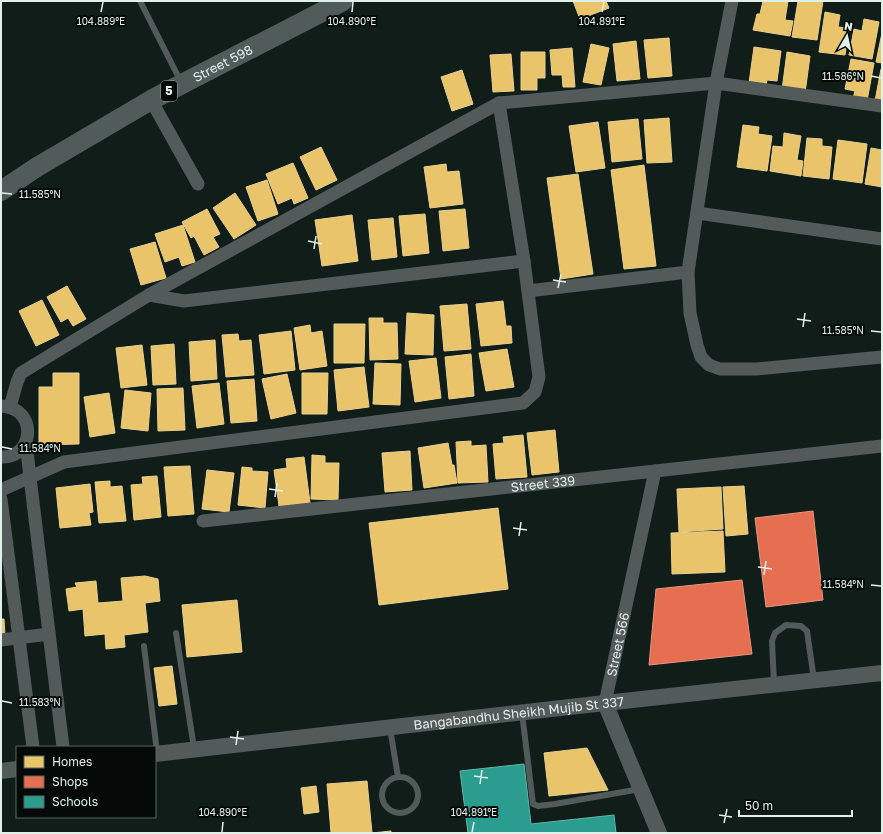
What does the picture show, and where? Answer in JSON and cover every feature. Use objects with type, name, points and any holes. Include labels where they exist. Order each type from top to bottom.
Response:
[{"type":"main road","name":"Street 598","points":[[1,191],[37,167],[151,100],[336,3]]},
{"type":"street","points":[[732,1],[716,83],[688,272],[690,313],[701,357],[709,365],[720,369],[757,368],[882,357]]},
{"type":"street","points":[[1,457],[12,456],[18,452],[23,447],[28,433],[27,424],[24,417],[18,411],[6,406],[21,373],[149,295],[499,102],[716,83],[882,106]]},
{"type":"street","points":[[151,100],[198,184]]},
{"type":"street","points":[[1,490],[64,462],[523,403],[535,392],[539,377],[524,261],[499,102]]},
{"type":"street","points":[[697,213],[882,239]]},
{"type":"street","points":[[149,295],[184,301],[524,261]]},
{"type":"street","points":[[528,291],[688,272]]},
{"type":"street","points":[[26,441],[63,746]]},
{"type":"street","name":"Street 339","points":[[203,521],[882,446]]},
{"type":"street","name":"Street 566","points":[[605,703],[655,471]]},
{"type":"street","points":[[1,499],[4,543],[19,638],[33,746]]},
{"type":"street","points":[[1,640],[49,634]]},
{"type":"street","name":"Bangabandhu Sheikh Mujib St 337","points":[[156,754],[882,673]]},
{"type":"street","points":[[605,703],[659,833]]},
{"type":"street","points":[[1,771],[16,769]]},
{"type":"lane","points":[[140,1],[182,84]]},
{"type":"lane","points":[[774,685],[772,641],[775,633],[786,625],[801,626],[807,631],[814,681]]},
{"type":"lane","points":[[176,633],[194,750]]},
{"type":"lane","points":[[144,646],[155,746]]},
{"type":"lane","points":[[522,713],[533,804],[538,806],[555,804],[641,789]]},
{"type":"lane","points":[[390,728],[398,777]]},
{"type":"lane","points":[[398,777],[404,777],[410,780],[414,784],[418,794],[414,805],[405,812],[399,813],[388,809],[382,798],[383,786],[392,778],[398,777]]},
{"type":"building: Homes","points":[[573,1],[606,1],[609,8],[580,19]]},
{"type":"building: Homes","points":[[763,1],[788,1],[785,20],[793,21],[790,36],[753,30],[757,14],[760,14]]},
{"type":"building: Homes","points":[[798,1],[823,1],[817,40],[792,37]]},
{"type":"building: Homes","points":[[825,12],[840,15],[838,27],[849,28],[845,55],[819,52]]},
{"type":"building: Homes","points":[[864,19],[879,22],[872,59],[849,55],[854,29],[862,31]]},
{"type":"building: Homes","points":[[882,33],[882,63],[876,62]]},
{"type":"building: Homes","points":[[669,38],[672,76],[648,78],[644,40]]},
{"type":"building: Homes","points":[[636,41],[640,79],[617,81],[613,44]]},
{"type":"building: Homes","points":[[591,44],[609,48],[601,85],[583,82]]},
{"type":"building: Homes","points":[[754,47],[781,51],[777,81],[767,80],[766,85],[749,83]]},
{"type":"building: Homes","points":[[572,48],[575,87],[563,87],[562,75],[552,75],[550,50]]},
{"type":"building: Homes","points":[[521,52],[545,52],[545,78],[537,78],[537,90],[521,90]]},
{"type":"building: Homes","points":[[787,52],[810,56],[805,93],[782,90]]},
{"type":"building: Homes","points":[[511,54],[514,91],[493,92],[490,55]]},
{"type":"building: Homes","points":[[851,59],[874,63],[867,101],[853,98],[855,91],[845,89]]},
{"type":"building: Homes","points":[[882,69],[882,103],[875,101]]},
{"type":"building: Homes","points":[[462,70],[473,104],[452,111],[441,77]]},
{"type":"building: Homes","points":[[669,118],[672,162],[647,163],[644,120]]},
{"type":"building: Homes","points":[[638,119],[642,159],[612,162],[608,122]]},
{"type":"building: Homes","points":[[598,122],[605,168],[576,172],[569,126]]},
{"type":"building: Homes","points":[[743,125],[759,127],[758,134],[772,136],[767,171],[737,167]]},
{"type":"building: Homes","points":[[784,133],[801,136],[797,160],[803,161],[801,176],[770,171],[773,146],[783,147]]},
{"type":"building: Homes","points":[[807,138],[822,139],[822,146],[832,147],[829,179],[803,176]]},
{"type":"building: Homes","points":[[838,140],[867,144],[862,183],[833,179]]},
{"type":"building: Homes","points":[[321,147],[337,180],[316,190],[300,157]]},
{"type":"building: Homes","points":[[871,148],[882,150],[882,187],[865,184]]},
{"type":"building: Homes","points":[[293,163],[308,198],[294,204],[292,198],[278,204],[266,174]]},
{"type":"building: Homes","points":[[446,164],[447,172],[459,171],[463,204],[430,208],[424,167]]},
{"type":"building: Homes","points":[[644,165],[656,266],[624,269],[611,170]]},
{"type":"building: Homes","points":[[578,174],[593,274],[561,279],[547,178]]},
{"type":"building: Homes","points":[[267,180],[278,214],[258,221],[246,187]]},
{"type":"building: Homes","points":[[235,193],[256,225],[234,239],[213,208]]},
{"type":"building: Homes","points":[[207,209],[220,234],[213,237],[219,247],[204,255],[194,236],[191,238],[182,222]]},
{"type":"building: Homes","points":[[465,209],[469,248],[443,251],[439,211]]},
{"type":"building: Homes","points":[[425,214],[429,253],[403,256],[399,216]]},
{"type":"building: Homes","points":[[352,215],[358,261],[322,266],[315,220]]},
{"type":"building: Homes","points":[[393,218],[397,257],[372,260],[368,220]]},
{"type":"building: Homes","points":[[183,225],[195,262],[182,266],[179,257],[165,262],[155,234]]},
{"type":"building: Homes","points":[[155,242],[166,278],[141,285],[130,249]]},
{"type":"building: Homes","points":[[67,286],[86,319],[73,326],[68,318],[61,322],[47,297]]},
{"type":"building: Homes","points":[[42,300],[59,335],[36,346],[19,311]]},
{"type":"building: Homes","points":[[503,301],[506,326],[511,326],[512,343],[481,346],[476,304]]},
{"type":"building: Homes","points":[[467,304],[471,349],[444,351],[440,306]]},
{"type":"building: Homes","points":[[407,313],[434,315],[433,355],[405,354]]},
{"type":"building: Homes","points":[[369,318],[383,318],[383,323],[397,323],[398,359],[370,360]]},
{"type":"building: Homes","points":[[334,324],[365,324],[364,363],[334,363]]},
{"type":"building: Homes","points":[[310,325],[311,333],[322,331],[327,366],[300,370],[294,328]]},
{"type":"building: Homes","points":[[291,331],[295,370],[264,374],[259,335]]},
{"type":"building: Homes","points":[[238,334],[239,341],[251,340],[254,375],[226,377],[222,335]]},
{"type":"building: Homes","points":[[215,340],[217,379],[191,381],[189,342]]},
{"type":"building: Homes","points":[[174,344],[176,384],[153,385],[151,346]]},
{"type":"building: Homes","points":[[142,345],[147,385],[121,388],[116,348]]},
{"type":"building: Homes","points":[[507,349],[514,387],[486,391],[479,353]]},
{"type":"building: Homes","points":[[471,354],[474,396],[449,399],[445,357]]},
{"type":"building: Homes","points":[[436,358],[441,398],[415,402],[409,361]]},
{"type":"building: Homes","points":[[375,363],[401,364],[400,405],[373,404]]},
{"type":"building: Homes","points":[[364,367],[369,407],[338,411],[334,370]]},
{"type":"building: Homes","points":[[53,373],[79,373],[79,444],[39,445],[39,387],[53,387]]},
{"type":"building: Homes","points":[[302,373],[328,373],[327,414],[302,414]]},
{"type":"building: Homes","points":[[287,374],[296,413],[271,419],[262,379]]},
{"type":"building: Homes","points":[[254,379],[257,421],[231,423],[227,381]]},
{"type":"building: Homes","points":[[219,383],[224,424],[197,428],[192,386]]},
{"type":"building: Homes","points":[[183,388],[185,430],[158,431],[157,389]]},
{"type":"building: Homes","points":[[125,390],[151,393],[148,431],[121,428]]},
{"type":"building: Homes","points":[[109,393],[115,433],[90,437],[84,397]]},
{"type":"building: Homes","points":[[555,430],[559,472],[532,475],[527,433]]},
{"type":"building: Homes","points":[[523,435],[527,477],[496,479],[493,444],[504,443],[503,437]]},
{"type":"building: Homes","points":[[471,441],[471,446],[486,445],[488,482],[458,483],[456,442]]},
{"type":"building: Homes","points":[[448,443],[457,483],[424,488],[418,448]]},
{"type":"building: Homes","points":[[410,451],[412,490],[385,492],[382,453]]},
{"type":"building: Homes","points":[[312,455],[325,456],[325,463],[339,463],[338,500],[311,499]]},
{"type":"building: Homes","points":[[304,457],[310,503],[279,506],[274,470],[287,468],[286,459]]},
{"type":"building: Homes","points":[[190,466],[194,514],[168,516],[164,467]]},
{"type":"building: Homes","points":[[242,467],[252,468],[252,471],[268,472],[265,508],[238,505]]},
{"type":"building: Homes","points":[[207,470],[234,473],[229,512],[202,509]]},
{"type":"building: Homes","points":[[157,476],[161,517],[134,520],[131,485],[143,484],[142,477]]},
{"type":"building: Homes","points":[[110,481],[110,487],[122,486],[126,521],[99,523],[95,482]]},
{"type":"building: Homes","points":[[90,484],[93,512],[89,513],[91,525],[60,528],[56,488]]},
{"type":"building: Homes","points":[[744,486],[748,534],[726,536],[723,487]]},
{"type":"building: Homes","points":[[721,487],[723,529],[679,532],[677,489]]},
{"type":"building: Homes","points":[[498,508],[508,589],[379,605],[369,523]]},
{"type":"building: Homes","points":[[723,531],[725,572],[672,574],[671,533]]},
{"type":"building: Homes","points":[[145,576],[158,579],[160,601],[145,603],[148,632],[124,635],[125,647],[106,649],[105,634],[85,636],[83,609],[69,611],[66,589],[77,587],[75,583],[96,581],[98,603],[123,601],[121,578]]},
{"type":"building: Homes","points":[[237,600],[242,652],[187,657],[182,605]]},
{"type":"building: Homes","points":[[1,619],[4,619],[5,636],[1,636]]},
{"type":"building: Homes","points":[[172,666],[177,704],[159,706],[154,668]]},
{"type":"building: Homes","points":[[587,748],[608,790],[549,796],[544,753]]},
{"type":"building: Homes","points":[[367,781],[372,833],[331,833],[327,784]]},
{"type":"building: Homes","points":[[316,786],[319,812],[304,814],[301,788]]},
{"type":"building: Homes","points":[[391,831],[391,833],[372,833]]},
{"type":"building: Shops","points":[[813,511],[823,600],[766,607],[755,518]]},
{"type":"building: Shops","points":[[742,580],[752,654],[649,665],[656,589]]},
{"type":"building: Schools","points":[[524,764],[531,824],[614,815],[616,833],[468,833],[460,771]]}]
